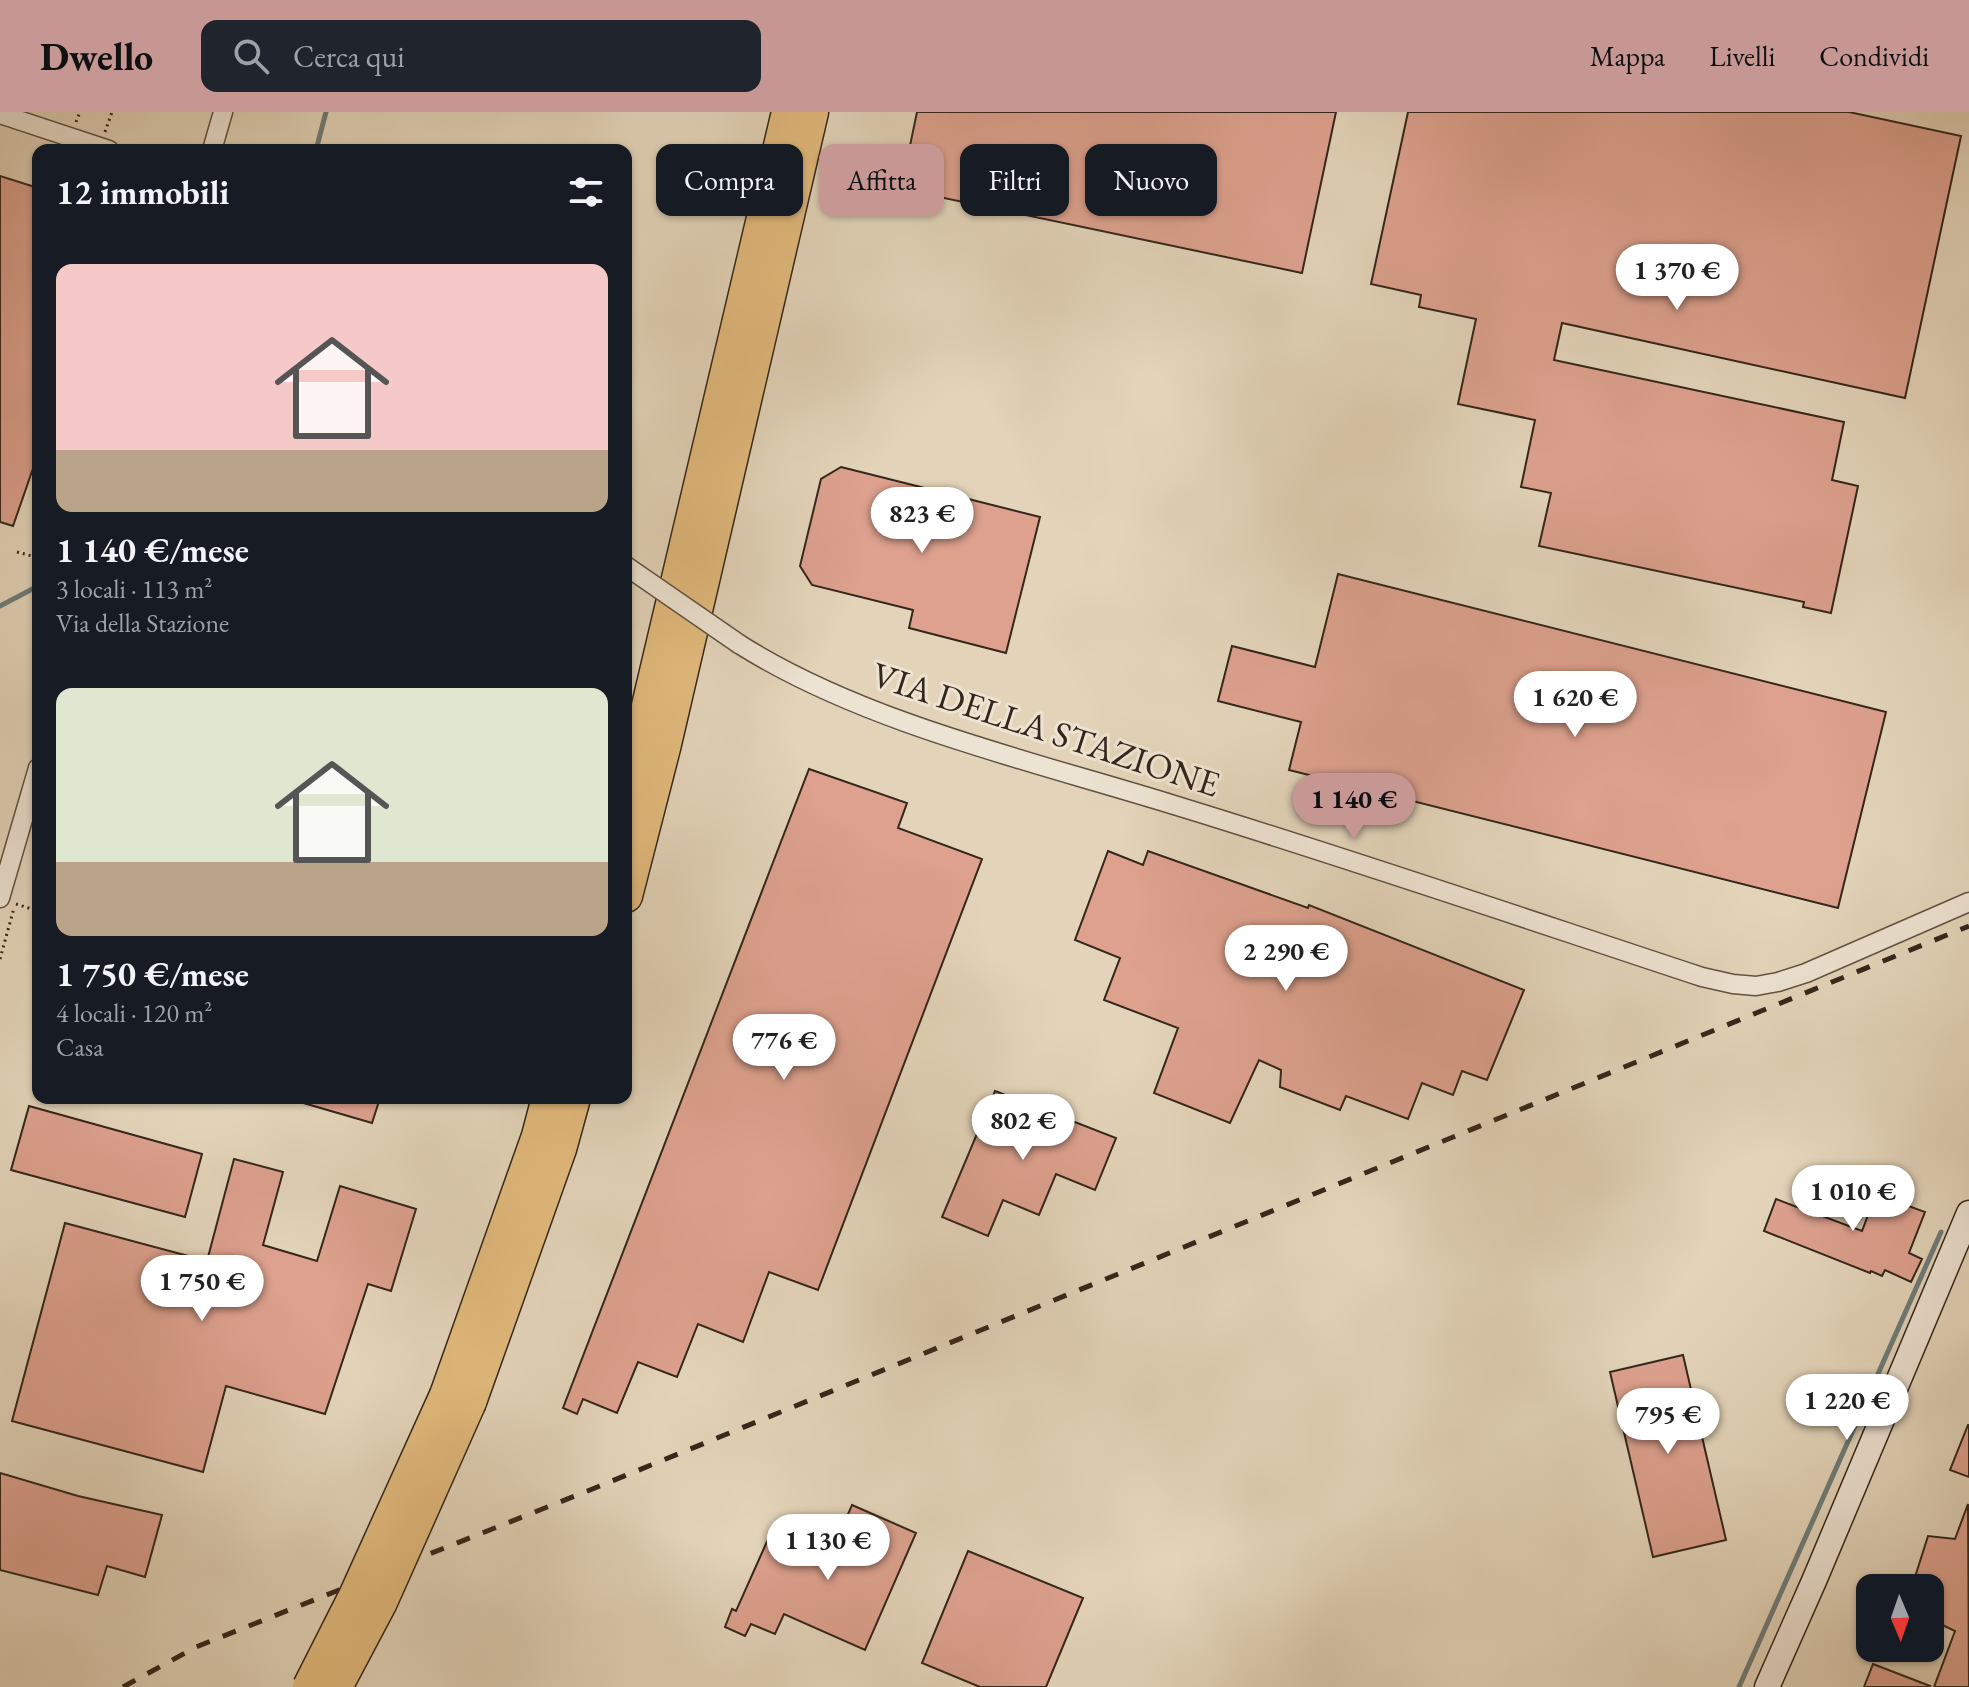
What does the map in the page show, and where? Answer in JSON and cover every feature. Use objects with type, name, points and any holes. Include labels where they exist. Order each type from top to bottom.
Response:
[{"type":"highway","points":[[632,774],[788,112]]},
{"type":"highway","points":[[632,873],[664,748],[812,112]]},
{"type":"highway","points":[[309,1687],[458,1398],[546,1104]]},
{"type":"highway","points":[[336,1687],[381,1602],[458,1398],[560,1149],[572,1104]]},
{"type":"street","points":[[214,144],[223,112]]},
{"type":"street","points":[[0,114],[106,143]]},
{"type":"street","name":"VIA DELLA STAZIONE","points":[[632,570],[761,658],[849,700],[925,729],[1234,824],[1702,977],[1756,986],[1806,973],[1969,902]]},
{"type":"street","points":[[8,901],[32,795]]},
{"type":"street","points":[[1767,1687],[1969,1213]]},
{"type":"path","points":[[106,143],[112,112]]},
{"type":"path","points":[[17,552],[32,556]]},
{"type":"path","points":[[8,901],[32,909]]},
{"type":"building","points":[[917,112],[1336,112],[1302,273],[1030,216],[1069,216],[1069,144],[960,144],[960,201],[944,198],[944,144],[910,144]]},
{"type":"building","points":[[1408,112],[1849,112],[1961,136],[1905,398],[1562,323],[1554,360],[1844,422],[1832,480],[1858,486],[1831,613],[1803,607],[1804,602],[1539,546],[1551,493],[1521,487],[1535,420],[1458,404],[1476,319],[1419,307],[1421,295],[1371,284]]},
{"type":"building","points":[[0,176],[32,186],[32,471],[13,526],[0,522]]},
{"type":"building","points":[[841,467],[1040,517],[1006,653],[909,628],[913,610],[812,585],[800,566],[821,479]]},
{"type":"building","points":[[1338,574],[1886,712],[1838,908],[1289,770],[1301,722],[1218,701],[1232,646],[1315,667]]},
{"type":"building","points":[[809,769],[907,803],[898,828],[982,859],[818,1290],[769,1272],[743,1342],[698,1324],[677,1377],[638,1362],[617,1413],[583,1399],[577,1414],[563,1408]]},
{"type":"building","points":[[1108,851],[1143,865],[1148,851],[1308,908],[1309,905],[1524,990],[1487,1080],[1462,1071],[1453,1095],[1422,1083],[1408,1119],[1346,1096],[1340,1110],[1280,1087],[1281,1070],[1259,1060],[1230,1123],[1154,1093],[1178,1028],[1104,1000],[1120,958],[1075,940]]},
{"type":"building","points":[[995,1091],[1116,1138],[1095,1190],[1056,1174],[1039,1215],[1003,1200],[988,1236],[942,1217]]},
{"type":"building","points":[[307,1104],[378,1104],[372,1123]]},
{"type":"building","points":[[29,1106],[202,1154],[185,1217],[11,1170]]},
{"type":"building","points":[[234,1159],[283,1172],[263,1245],[317,1261],[340,1186],[416,1209],[391,1291],[368,1284],[325,1414],[226,1386],[203,1472],[12,1421],[65,1223],[207,1261]]},
{"type":"building","points":[[1818,1173],[1834,1178],[1822,1216],[1862,1231],[1876,1194],[1925,1212],[1909,1253],[1922,1259],[1911,1282],[1885,1270],[1882,1276],[1870,1273],[1764,1231],[1776,1199],[1807,1211]]},
{"type":"building","points":[[1683,1355],[1726,1540],[1653,1557],[1610,1372]]},
{"type":"building","points":[[1969,1425],[1969,1477],[1950,1470]]},
{"type":"building","points":[[0,1473],[78,1496],[162,1515],[145,1577],[107,1566],[98,1595],[0,1570]]},
{"type":"building","points":[[1968,1504],[1969,1687],[1934,1687],[1955,1631],[1944,1626],[1944,1574],[1916,1574],[1928,1536],[1955,1539]]},
{"type":"building","points":[[852,1505],[916,1533],[865,1650],[784,1614],[775,1634],[751,1624],[745,1636],[725,1627],[732,1609],[736,1611],[769,1537],[827,1562]]},
{"type":"building","points":[[968,1551],[1083,1598],[1046,1687],[980,1687],[922,1663]]},
{"type":"building","points":[[1873,1664],[1930,1686],[1864,1687]]},
{"type":"waterway","points":[[318,144],[326,112]]},
{"type":"waterway","points":[[0,606],[32,589]]},
{"type":"waterway","points":[[1739,1687],[1941,1232]]},
{"type":"railway","points":[[123,1687],[196,1647],[590,1490],[1969,926]]}]
